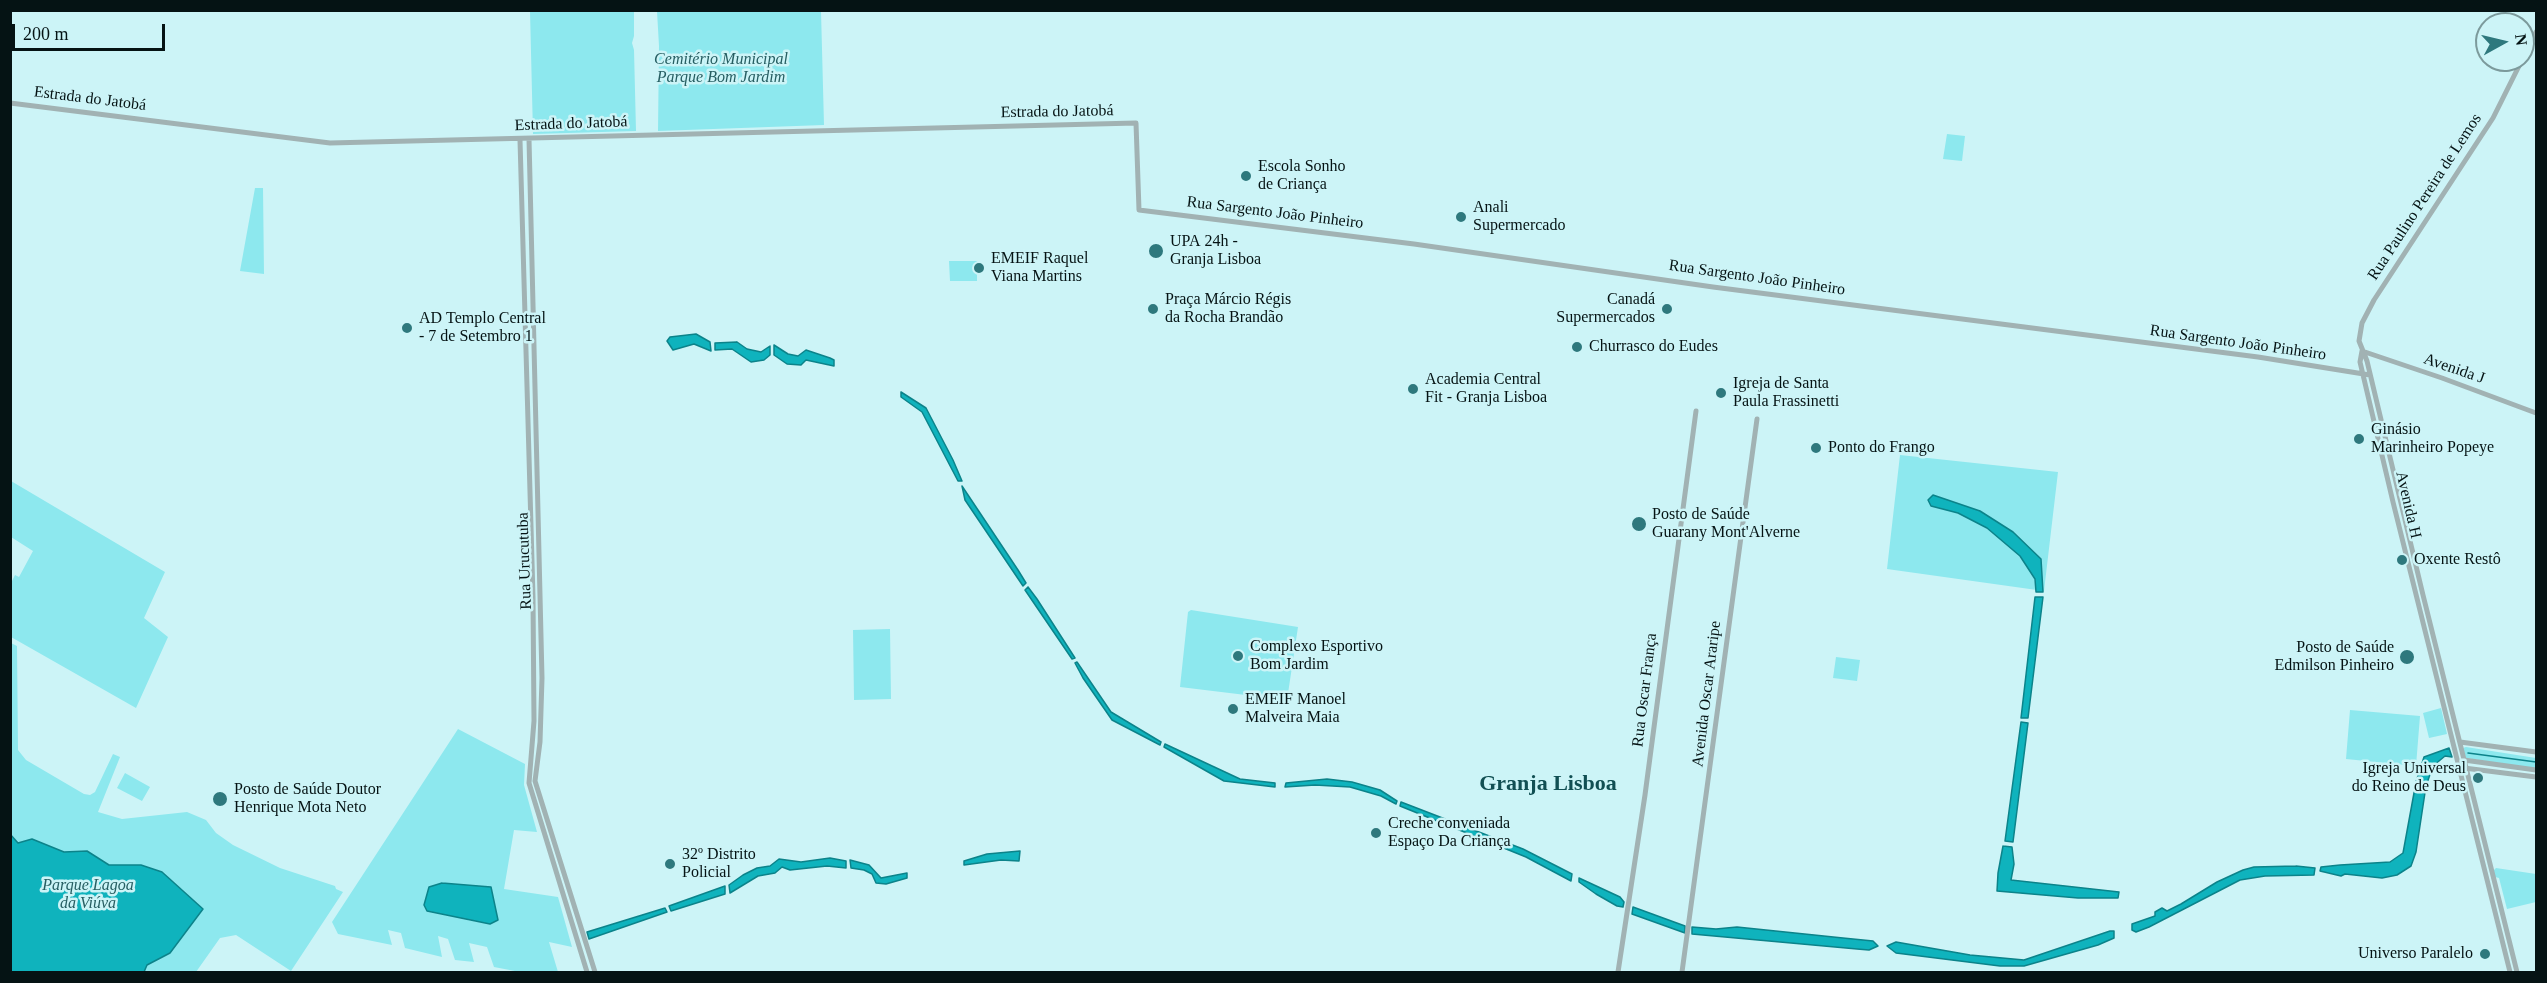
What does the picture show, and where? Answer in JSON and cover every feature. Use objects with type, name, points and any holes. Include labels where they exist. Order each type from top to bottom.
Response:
[{"type":"street","name":"Rua Paulino Pereira de Lemos","points":[[2362,351],[2360,332],[2366,315],[2493,118],[2516,72]]},
{"type":"street","name":"Estrada do Jatobá","points":[[10,103],[330,144],[1136,123],[1139,210]]},
{"type":"street","name":"Rua Urucutuba","points":[[529,139],[542,676],[540,742],[535,779],[595,972]]},
{"type":"street","name":"Rua Urucutuba","points":[[520,140],[533,597],[534,722],[529,783],[587,972]]},
{"type":"street","name":"Rua Sargento João Pinheiro","points":[[1139,210],[1414,244],[1713,287],[2258,357],[2370,375]]},
{"type":"street","name":"Avenida H","points":[[2362,351],[2360,362],[2510,972]]},
{"type":"street","name":"Avenida H","points":[[2362,351],[2370,375],[2517,972]]},
{"type":"street","name":"Avenida J","points":[[2362,351],[2536,413]]},
{"type":"street","name":"Rua Oscar França","points":[[1618,972],[1642,818],[1696,411]]},
{"type":"street","name":"Avenida Oscar Araripe","points":[[1682,972],[1707,803],[1757,419]]},
{"type":"street","points":[[2460,742],[2536,752]]},
{"type":"street","points":[[2457,762],[2465,760],[2536,770]]},
{"type":"street","points":[[2459,769],[2467,767],[2536,777]]},
{"type":"street","points":[[2475,833],[2482,832]]},
{"type":"street","points":[[2497,921],[2503,919]]},
{"type":"green space","name":"Cemitério Municipal Parque Bom Jardim","points":[[530,11],[634,11],[632,43],[636,131],[533,134]]},
{"type":"green space","name":"Cemitério Municipal Parque Bom Jardim","points":[[657,11],[821,11],[824,125],[658,131]]},
{"type":"green space","points":[[1947,134],[1965,136],[1962,161],[1943,159]]},
{"type":"green space","points":[[255,188],[263,188],[264,274],[240,271]]},
{"type":"green space","points":[[949,261],[977,261],[977,281],[950,281]]},
{"type":"green space","points":[[1900,455],[2058,472],[2044,591],[1887,569]]},
{"type":"green space","points":[[11,481],[165,572],[144,618],[168,637],[136,708],[11,637],[11,583],[15,575],[19,577],[33,551],[11,537]]},
{"type":"green space","name":"Complexo Esportivo Bom Jardim","points":[[1191,610],[1298,627],[1287,700],[1180,687],[1188,612]]},
{"type":"green space","points":[[890,629],[891,699],[854,700],[853,630]]},
{"type":"green space","name":"Parque Lagoa da Viúva","points":[[11,643],[17,646],[18,750],[26,760],[84,794],[90,795],[95,792],[113,754],[120,757],[98,812],[122,819],[187,812],[206,820],[216,833],[233,845],[280,868],[335,886],[343,892],[291,971],[236,935],[220,938],[196,972],[11,972]]},
{"type":"green space","points":[[1836,657],[1860,660],[1857,681],[1833,678]]},
{"type":"green space","points":[[2441,708],[2447,734],[2429,738],[2423,713]]},
{"type":"green space","points":[[2350,710],[2420,716],[2416,766],[2346,759]]},
{"type":"green space","points":[[458,729],[525,764],[524,785],[537,832],[514,830],[504,889],[558,897],[572,947],[549,942],[558,972],[520,972],[494,967],[487,947],[469,943],[474,962],[455,960],[448,939],[438,936],[442,957],[405,948],[401,933],[388,930],[392,945],[338,934],[332,922]],"holes":[[[454,884],[476,887],[490,924],[468,920]]]},
{"type":"green space","points":[[2463,748],[2536,758],[2536,769],[2466,758]]},
{"type":"green space","points":[[125,773],[150,787],[142,801],[117,788]]},
{"type":"green space","points":[[2496,868],[2536,874],[2536,902],[2507,909],[2499,878],[2495,877],[2493,871]]},
{"type":"shaded area","points":[[696,334],[710,342],[711,351],[694,344],[673,350],[667,341],[670,337]]},
{"type":"shaded area","points":[[737,342],[747,349],[761,352],[770,346],[770,355],[764,360],[751,362],[732,349],[715,350],[715,343]]},
{"type":"shaded area","points":[[774,345],[788,354],[798,356],[806,350],[830,358],[834,360],[834,366],[806,360],[801,365],[787,364],[774,355]]},
{"type":"shaded area","points":[[901,392],[926,408],[962,481],[958,481],[922,412],[901,397]]},
{"type":"shaded area","points":[[962,486],[1026,583],[1023,586],[965,500]]},
{"type":"shaded area","points":[[1933,495],[1980,511],[2013,532],[2041,559],[2043,592],[2036,592],[2035,579],[2020,556],[1987,528],[1958,513],[1931,506],[1928,500]]},
{"type":"shaded area","points":[[1028,587],[1075,658],[1072,659],[1025,590]]},
{"type":"shaded area","points":[[2035,597],[2043,597],[2028,718],[2021,718]]},
{"type":"shaded area","points":[[1077,662],[1111,712],[1161,742],[1160,745],[1112,720],[1083,678],[1075,663]]},
{"type":"shaded area","points":[[2021,722],[2028,723],[2013,842],[2005,841]]},
{"type":"shaded area","points":[[1165,744],[1240,779],[1275,783],[1275,787],[1224,781],[1164,747]]},
{"type":"shaded area","points":[[2449,748],[2452,757],[2445,756],[2433,766],[2426,786],[2416,852],[2411,866],[2397,875],[2382,878],[2345,874],[2341,876],[2320,871],[2321,867],[2390,862],[2403,853],[2416,782],[2424,757]]},
{"type":"shaded area","points":[[1327,779],[1352,782],[1380,790],[1397,801],[1396,804],[1381,796],[1350,787],[1315,785],[1285,787],[1286,783]]},
{"type":"shaded area","points":[[1401,802],[1523,849],[1572,874],[1571,881],[1526,857],[1400,806]]},
{"type":"shaded area","points":[[10,834],[18,843],[32,839],[64,852],[87,851],[109,865],[141,865],[162,872],[203,909],[170,953],[147,965],[144,972],[11,972]]},
{"type":"shaded area","points":[[2003,846],[2012,847],[2014,864],[2011,880],[2119,892],[2118,898],[2078,898],[1997,891]]},
{"type":"shaded area","points":[[1020,851],[1019,861],[1001,860],[964,865],[964,861],[987,854]]},
{"type":"shaded area","points":[[830,858],[846,861],[846,868],[827,866],[790,870],[782,867],[775,873],[758,876],[730,893],[729,885],[743,875],[757,868],[770,866],[779,859],[801,862]]},
{"type":"shaded area","points":[[850,860],[869,865],[881,878],[907,873],[907,878],[886,884],[876,883],[872,874],[851,868]]},
{"type":"shaded area","points":[[2254,867],[2315,868],[2314,875],[2265,876],[2240,880],[2149,927],[2136,932],[2132,930],[2132,924],[2155,916],[2155,912],[2162,908],[2167,911],[2243,870]]},
{"type":"shaded area","points":[[1579,878],[1620,897],[1624,902],[1623,907],[1596,894],[1579,882]]},
{"type":"shaded area","points":[[442,883],[491,887],[498,920],[490,924],[427,911],[424,905],[429,887]]},
{"type":"shaded area","points":[[725,886],[725,894],[671,911],[669,906]]},
{"type":"shaded area","points":[[1633,907],[1685,926],[1685,933],[1632,914]]},
{"type":"shaded area","points":[[665,908],[667,912],[589,939],[587,932]]},
{"type":"shaded area","points":[[1692,927],[1716,929],[1737,927],[1873,941],[1878,946],[1869,950],[1692,934]]},
{"type":"shaded area","points":[[2114,931],[2114,938],[2098,945],[2024,966],[2000,966],[1896,953],[1887,946],[1896,942],[1970,955],[2024,960]]},
{"type":"waterway","points":[[2468,753],[2536,762]]},
{"type":"place","name":"Escola Sonho de Criança","points":[[1246,176]]},
{"type":"place","name":"Anali Supermercado","points":[[1461,217]]},
{"type":"place","name":"UPA 24h - Granja Lisboa","points":[[1156,251]]},
{"type":"place","name":"EMEIF Raquel Viana Martins","points":[[979,268]]},
{"type":"place","name":"Praça Márcio Régis da Rocha Brandão","points":[[1153,309]]},
{"type":"place","name":"Canadá Supermercados","points":[[1667,309]]},
{"type":"place","name":"AD Templo Central - 7 de Setembro 1","points":[[407,328]]},
{"type":"place","name":"Churrasco do Eudes","points":[[1577,347]]},
{"type":"place","name":"Academia Central Fit - Granja Lisboa","points":[[1413,389]]},
{"type":"place","name":"Igreja de Santa Paula Frassinetti","points":[[1721,393]]},
{"type":"place","name":"Ginásio Marinheiro Popeye","points":[[2359,439]]},
{"type":"place","name":"Ponto do Frango","points":[[1816,448]]},
{"type":"place","name":"Posto de Saúde Guarany Mont'Alverne","points":[[1639,524]]},
{"type":"place","name":"Oxente Restô","points":[[2402,560]]},
{"type":"place","name":"Complexo Esportivo Bom Jardim","points":[[1238,656]]},
{"type":"place","name":"Posto de Saúde Edmilson Pinheiro","points":[[2407,657]]},
{"type":"place","name":"EMEIF Manoel Malveira Maia","points":[[1233,709]]},
{"type":"place","name":"Igreja Universal do Reino de Deus","points":[[2478,778]]},
{"type":"place","name":"Posto de Saúde Doutor Henrique Mota Neto","points":[[220,799]]},
{"type":"place","name":"Creche conveniada Espaço Da Criança","points":[[1376,833]]},
{"type":"place","name":"32º Distrito Policial","points":[[670,864]]},
{"type":"place","name":"Universo Paralelo","points":[[2485,954]]},
{"type":"district","name":"Granja Lisboa","points":[[1548,784]]}]
